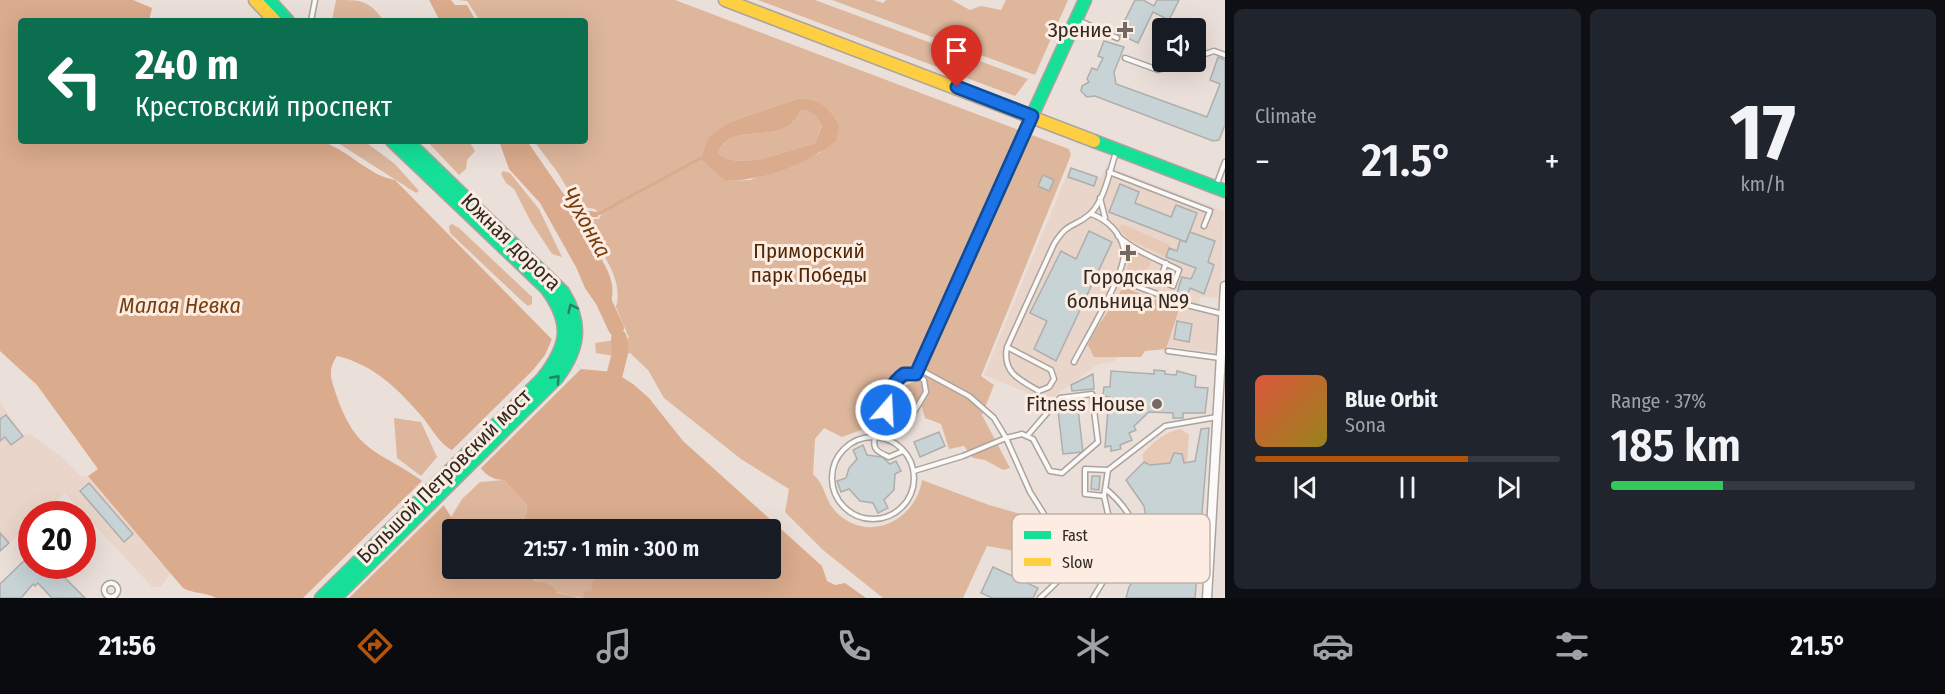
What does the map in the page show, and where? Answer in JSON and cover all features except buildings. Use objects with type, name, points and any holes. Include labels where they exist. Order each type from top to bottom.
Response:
[{"type":"street","points":[[255,0],[272,18]]},
{"type":"street","points":[[268,0],[285,18]]},
{"type":"street","points":[[724,0],[1220,189]]},
{"type":"street","points":[[1032,116],[1085,0]]},
{"type":"street","name":"Южная дорога","points":[[395,144],[555,299],[564,321],[567,355]]},
{"type":"street","name":"Южная дорога","points":[[410,144],[563,292],[572,304],[578,328],[567,355]]},
{"type":"street","points":[[1210,544],[1225,286]]},
{"type":"street","name":"Большой Петровский мост","points":[[321,598],[567,355]]},
{"type":"street","name":"Большой Петровский мост","points":[[335,598],[549,386],[567,355]]},
{"type":"street","points":[[1207,598],[1208,583]]},
{"type":"lane","points":[[312,18],[315,0]]},
{"type":"lane","points":[[1076,19],[1117,38]]},
{"type":"lane","points":[[1206,54],[1214,51],[1225,55]]},
{"type":"lane","points":[[1125,58],[1152,68]]},
{"type":"lane","points":[[918,371],[1032,116]]},
{"type":"lane","points":[[1006,347],[1051,370],[1054,379],[1045,390],[1039,391],[1014,377],[1004,358],[1006,347],[1064,228],[1091,213],[1100,198],[1117,149]]},
{"type":"lane","points":[[1220,189],[1225,162]]},
{"type":"lane","points":[[1109,172],[1210,211],[1204,226]]},
{"type":"lane","points":[[1100,198],[1105,219],[1118,235],[1128,244],[1166,263],[1179,270],[1173,286],[1160,280],[1166,263]]},
{"type":"lane","points":[[1091,213],[1105,219]]},
{"type":"lane","points":[[1118,235],[1124,252]]},
{"type":"lane","points":[[1074,362],[1117,279],[1128,244]]},
{"type":"lane","points":[[1117,279],[1187,305],[1223,314]]},
{"type":"lane","points":[[1168,351],[1221,358]]},
{"type":"lane","points":[[918,371],[924,380],[926,392],[910,419],[897,420],[886,410],[885,401],[900,377],[918,371],[969,396],[984,407],[1006,438],[1030,492],[1043,514]]},
{"type":"lane","points":[[914,471],[963,456],[1006,438],[1028,435],[1060,398],[1092,394],[1098,442],[1067,470],[1062,473],[1050,471],[1033,439],[1028,435]]},
{"type":"lane","points":[[1104,496],[1084,494],[1085,469],[1108,470],[1165,426],[1217,417]]},
{"type":"lane","points":[[888,440],[897,420]]},
{"type":"lane","points":[[875,437],[873,446],[882,454],[894,456],[903,451]]},
{"type":"lane","points":[[875,437],[888,440],[903,451],[914,471],[914,484],[910,498],[895,513],[876,520],[862,519],[850,513],[833,492],[831,479],[833,465],[849,444],[861,438],[875,437]]},
{"type":"lane","points":[[1108,470],[1107,490],[1104,496],[1108,514]]},
{"type":"lane","points":[[1107,490],[1123,504],[1130,514]]},
{"type":"lane","points":[[1040,598],[1054,583]]},
{"type":"lane","points":[[1093,598],[1102,583]]},
{"type":"shaded area","name":"Городская больница №9","points":[[1107,166],[1224,211],[1220,299],[1200,296],[1199,309],[1219,311],[1217,353],[1125,341],[1115,361],[1097,365],[1048,401],[984,375],[1070,167],[1101,178]]},
{"type":"shaded area","points":[[1122,224],[1170,245],[1166,257],[1128,239],[1119,229]]},
{"type":"shaded area","points":[[1135,251],[1151,261],[1146,270],[1130,277],[1127,268],[1131,253]]},
{"type":"shaded area","points":[[0,402],[23,436],[30,434],[60,455],[82,477],[88,476],[172,571],[161,587],[152,587],[96,526],[96,501],[72,501],[65,493],[56,501],[18,501],[18,535],[0,551]]},
{"type":"shaded area","points":[[1181,429],[1189,435],[1187,462],[1184,463],[1182,454],[1174,453],[1170,463],[1150,465],[1144,462],[1142,455],[1155,442],[1170,432]]},
{"type":"green space","points":[[336,0],[353,0],[369,5],[382,18],[333,18]]},
{"type":"green space","name":"Приморский парк Победы","points":[[457,0],[675,0],[1069,149],[1071,155],[981,376],[994,385],[982,415],[1010,468],[1003,470],[985,460],[973,458],[964,446],[949,449],[941,424],[925,418],[922,407],[913,400],[901,413],[894,409],[896,397],[901,389],[920,381],[925,368],[916,365],[893,377],[881,397],[868,398],[861,406],[866,428],[842,437],[824,428],[815,439],[813,474],[837,513],[863,527],[876,527],[901,516],[918,494],[922,480],[989,505],[1021,514],[1012,514],[1012,550],[987,546],[963,598],[883,598],[823,550],[785,512],[789,489],[741,459],[664,398],[648,370],[630,353],[614,356],[596,353],[595,343],[629,338],[616,307],[618,295],[613,272],[583,219],[599,219],[601,215],[595,209],[578,206],[558,173],[536,144],[588,144],[588,18],[478,18],[467,1]],"holes":[[[797,99],[839,126],[820,153],[750,180],[725,181],[715,169],[721,129],[730,122]]]},
{"type":"green space","points":[[758,0],[815,0],[1028,79],[1015,96]]},
{"type":"green space","points":[[832,0],[874,0],[883,3],[886,0],[952,0],[970,10],[981,6],[1001,10],[1006,0],[1068,0],[1035,75]]},
{"type":"green space","points":[[801,110],[814,114],[822,125],[815,143],[751,160],[727,159],[718,153],[732,138],[784,128],[793,122]]},
{"type":"green space","points":[[340,144],[368,144],[395,164],[419,191],[416,193]]},
{"type":"green space","points":[[430,144],[471,144],[475,151],[467,160],[466,169],[459,175]]},
{"type":"green space","points":[[503,171],[510,173],[539,209],[562,257],[552,254],[531,222],[514,189],[506,183],[501,174]]},
{"type":"green space","points":[[452,224],[532,297],[532,304],[528,306],[523,302],[450,233],[449,226]]},
{"type":"green space","points":[[1123,287],[1179,309],[1166,349],[1145,351],[1141,357],[1094,357],[1088,345]]},
{"type":"green space","points":[[394,418],[421,422],[437,457],[421,476],[397,458]]},
{"type":"green space","points":[[504,480],[527,505],[523,519],[450,519],[462,499],[480,482]]},
{"type":"green space","points":[[534,579],[597,579],[593,591],[583,598],[559,593]]},
{"type":"water","name":"Малая Невка","points":[[0,0],[133,0],[152,8],[150,18],[18,18],[18,144],[330,145],[375,173],[395,180],[581,369],[614,372],[633,384],[649,398],[683,441],[770,519],[523,519],[527,505],[504,480],[489,476],[472,458],[447,447],[415,408],[375,372],[337,356],[332,366],[331,379],[344,415],[353,430],[373,450],[433,489],[453,519],[442,519],[442,579],[533,579],[548,584],[557,593],[579,598],[216,598],[183,588],[88,476],[98,469],[37,385],[0,351]]},
{"type":"water","points":[[429,0],[451,0],[455,5],[467,5],[474,18],[438,18]]},
{"type":"water","points":[[797,99],[812,100],[822,105],[831,113],[839,126],[836,141],[798,164],[755,178],[725,181],[701,158],[709,137],[730,122]],"holes":[[[801,110],[814,114],[822,126],[815,143],[751,160],[727,159],[718,153],[732,138],[785,128],[793,122]]]},
{"type":"water","points":[[500,144],[529,144],[574,209],[598,212],[598,217],[582,217],[580,220],[612,282],[610,304],[596,304],[585,288],[576,267],[540,203],[509,169]]},
{"type":"water","name":"Малая Невка","points":[[781,529],[822,566],[827,581],[835,585],[845,583],[866,598],[583,598],[584,592],[593,591],[591,584],[595,579],[781,579]]},
{"type":"pier","points":[[552,339],[581,369],[478,471],[469,459],[450,452],[533,370],[545,355]]},
{"type":"pier","points":[[424,479],[432,484],[445,504],[349,598],[303,598]]},
{"type":"waterway","points":[[598,214],[701,158]]},
{"type":"waterway","name":"Чухонка","points":[[597,287],[616,328]]},
{"type":"waterway","name":"Чухонка","points":[[610,393],[620,353],[619,338]]},
{"type":"traffic: fast","points":[[269,0],[285,18]]},
{"type":"traffic: fast","points":[[1032,116],[1085,0]]},
{"type":"traffic: fast","points":[[1094,141],[1225,191]]},
{"type":"traffic: fast","points":[[321,598],[542,379],[558,355],[564,334],[560,312],[546,288],[395,144]]},
{"type":"traffic: fast","points":[[335,598],[557,378],[570,357],[576,336],[574,315],[563,292],[410,144]]},
{"type":"traffic: slow","points":[[255,0],[272,18]]},
{"type":"traffic: slow","points":[[725,0],[1094,141]]},
{"type":"place","name":"Зрение","points":[[1125,30]]},
{"type":"place","name":"Городская больница №9","points":[[1128,253]]},
{"type":"place","name":"Fitness House","points":[[1157,404]]},
{"type":"route","points":[[886,410],[885,401],[896,381],[904,374],[913,372],[916,374],[1032,116],[957,87]]}]
